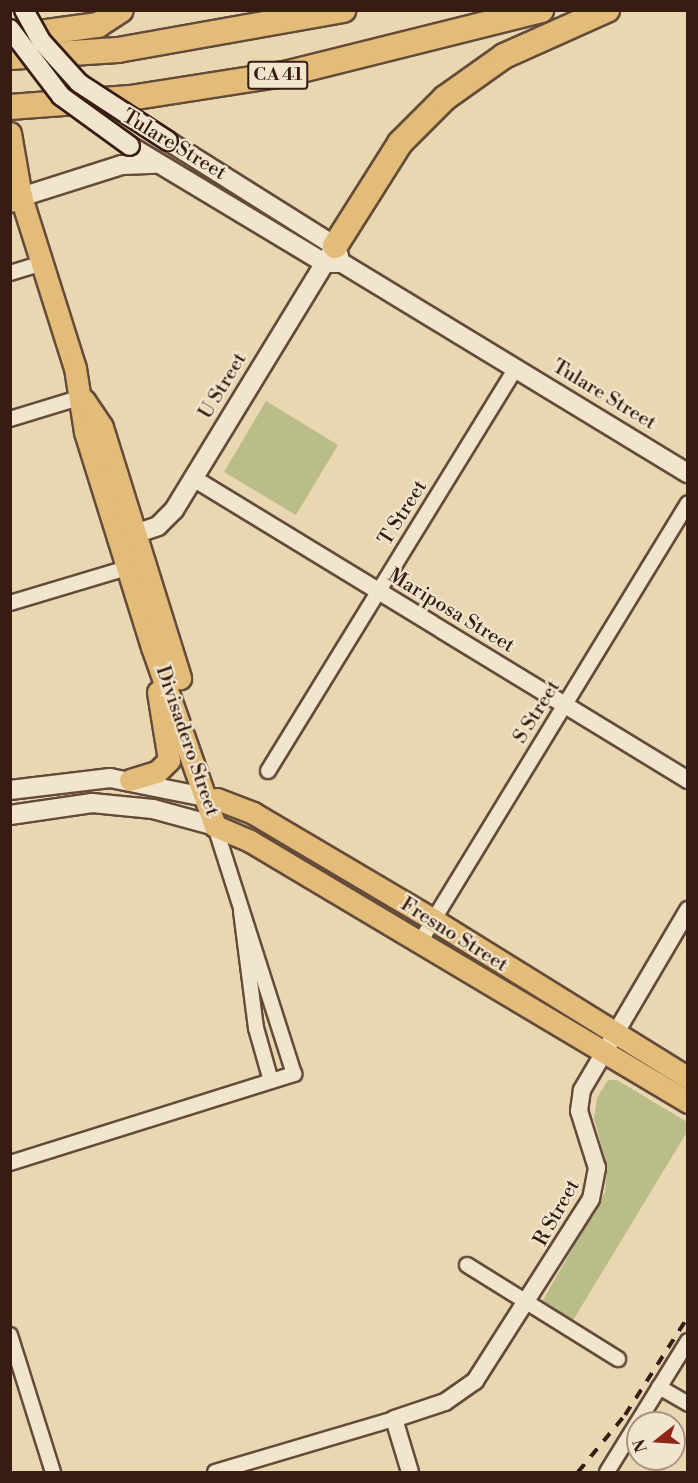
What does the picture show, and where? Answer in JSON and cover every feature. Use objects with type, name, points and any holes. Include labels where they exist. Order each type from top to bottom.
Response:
[{"type":"highway","points":[[10,37],[98,25],[121,10]]},
{"type":"highway","points":[[10,57],[118,50],[343,10]]},
{"type":"highway","name":"CA 41","points":[[10,107],[130,98],[289,73],[541,10]]},
{"type":"highway","points":[[334,258],[400,143],[445,98],[504,56],[607,10]]},
{"type":"main road","name":"Tulare Street","points":[[24,10],[42,42],[79,83],[168,141],[334,258]]},
{"type":"main road","name":"Tulare Street","points":[[10,28],[61,96],[130,146],[334,258],[687,473]]},
{"type":"main road","name":"Divisadero Street","points":[[10,133],[18,155],[14,192],[42,263],[82,397],[92,453],[152,647],[210,797]]},
{"type":"main road","points":[[14,192],[122,165],[166,167]]},
{"type":"main road","name":"U Street","points":[[135,534],[167,519],[334,258]]},
{"type":"main road","name":"Divisadero Street","points":[[82,397],[102,427],[174,657],[210,797],[215,826]]},
{"type":"main road","points":[[92,453],[112,485],[124,527],[135,534]]},
{"type":"main road","points":[[127,568],[138,577],[156,627],[174,657]]},
{"type":"main road","points":[[130,780],[157,772],[171,753],[152,647]]},
{"type":"main road","points":[[10,790],[61,780],[130,780],[210,797]]},
{"type":"main road","name":"Fresno Street","points":[[210,797],[253,813],[432,919],[609,1043],[687,1102]]},
{"type":"main road","points":[[10,815],[92,803],[153,809],[215,826]]},
{"type":"main road","name":"Fresno Street","points":[[215,826],[420,942],[609,1043],[687,1078]]},
{"type":"street","points":[[10,273],[42,263]]},
{"type":"street","name":"T Street","points":[[268,771],[516,368]]},
{"type":"street","points":[[10,418],[82,397]]},
{"type":"street","name":"Mariposa Street","points":[[194,478],[687,780]]},
{"type":"street","name":"S Street","points":[[420,942],[687,503]]},
{"type":"street","points":[[10,603],[127,568]]},
{"type":"street","points":[[215,826],[241,911],[256,1028],[271,1081]]},
{"type":"street","name":"R Street","points":[[394,1419],[467,1389],[529,1304],[595,1190],[597,1168],[580,1103],[609,1043],[687,910]]},
{"type":"street","points":[[10,1163],[294,1074],[249,919],[241,911]]},
{"type":"street","points":[[467,1265],[618,1359]]},
{"type":"street","points":[[10,1335],[13,1351],[53,1473]]},
{"type":"street","points":[[607,1473],[687,1341]]},
{"type":"street","points":[[659,1386],[687,1404]]},
{"type":"street","points":[[215,1473],[394,1419],[410,1473]]},
{"type":"green space","points":[[266,401],[338,445],[296,515],[224,472]]},
{"type":"green space","points":[[608,1080],[617,1080],[687,1122],[687,1132],[572,1322],[543,1300],[605,1192],[607,1166],[594,1118],[597,1098]]},
{"type":"railway","points":[[578,1472],[625,1415],[688,1317]]}]
